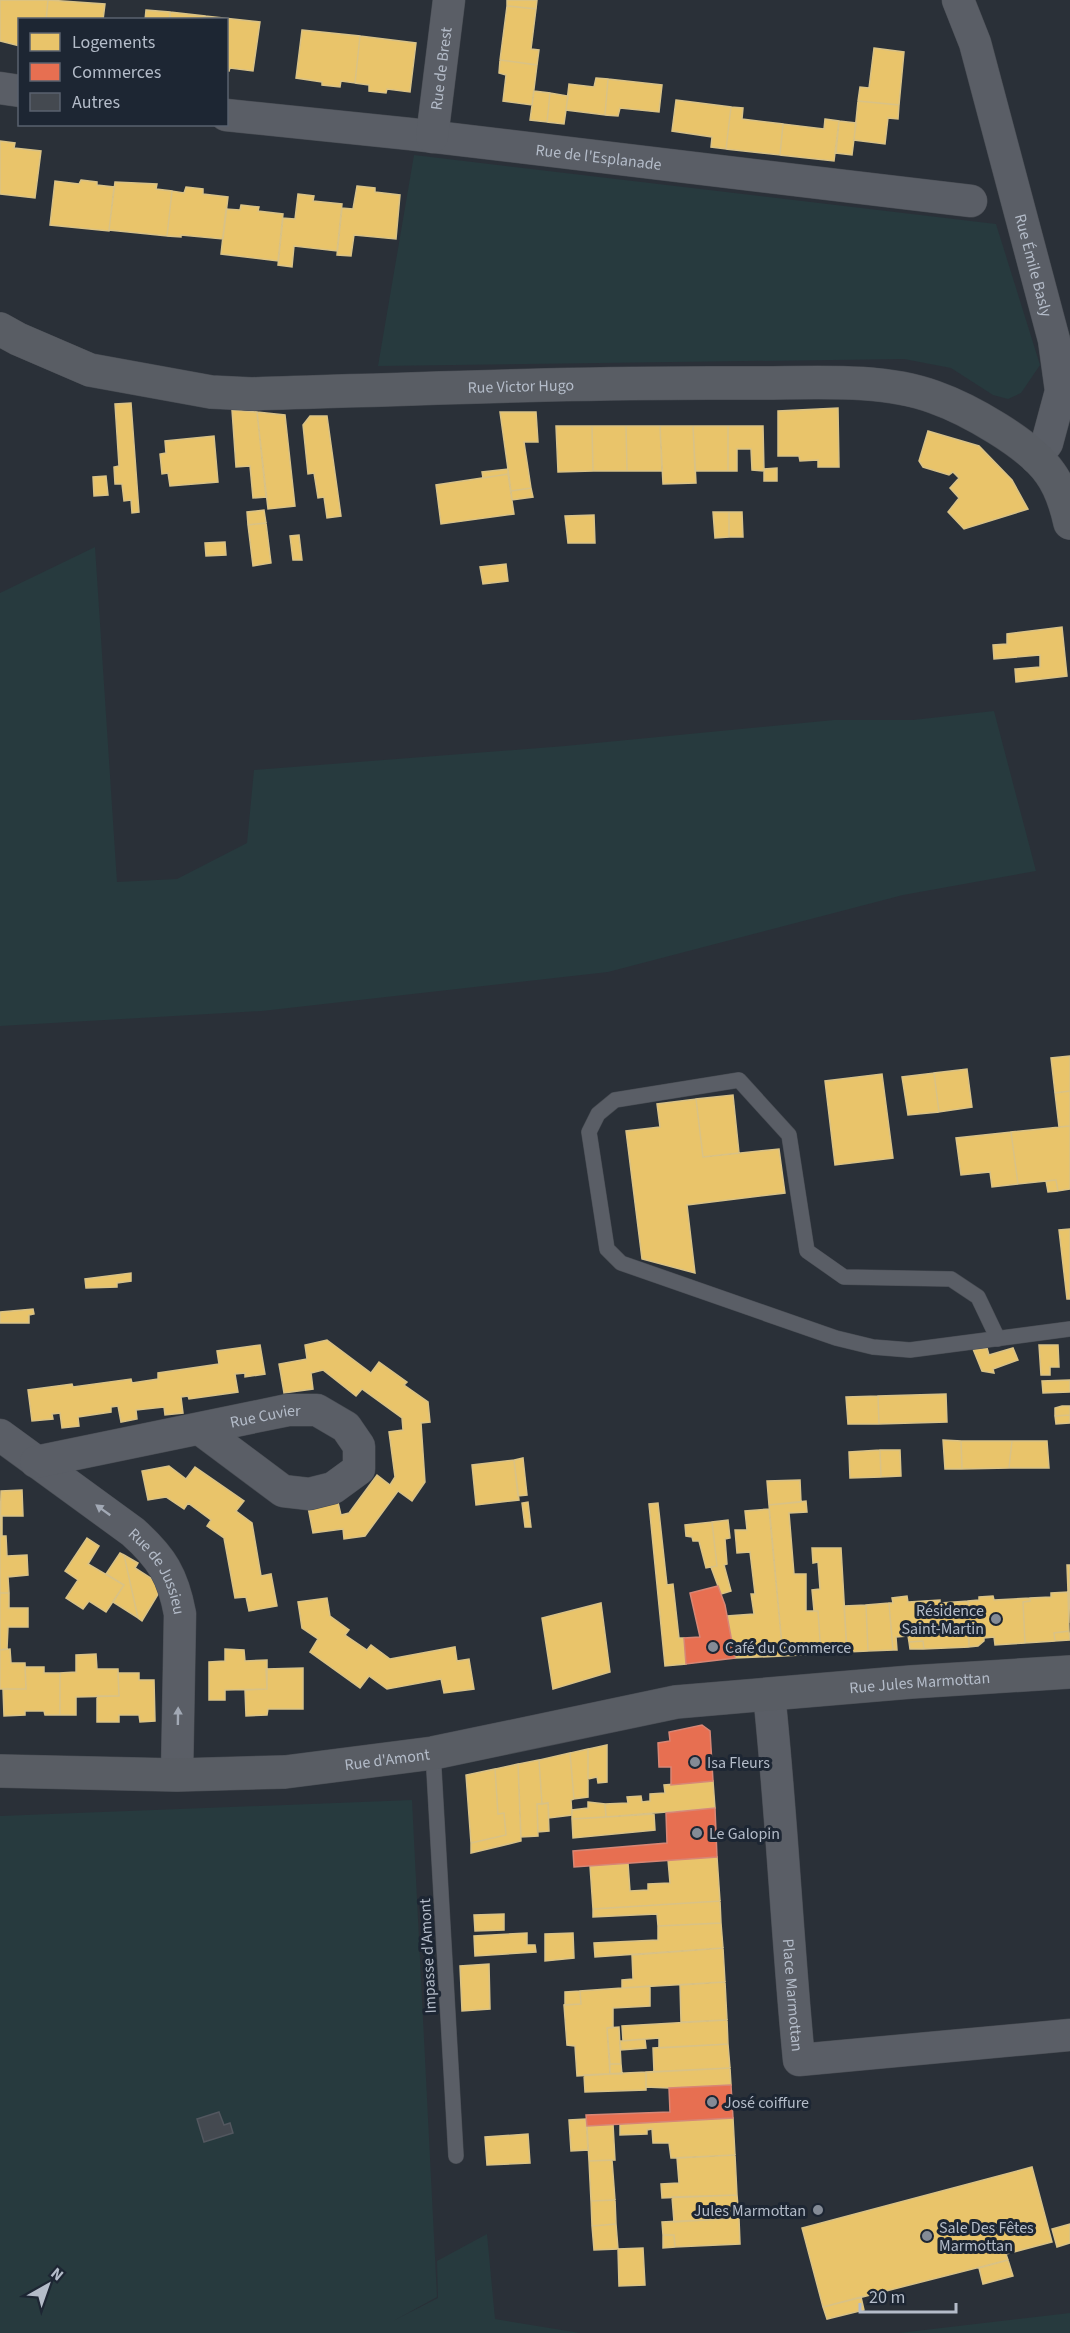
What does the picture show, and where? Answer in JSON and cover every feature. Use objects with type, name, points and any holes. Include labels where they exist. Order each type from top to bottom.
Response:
[{"type":"street","name":"Rue de Brest","points":[[432,137],[449,0]]},
{"type":"street","name":"Rue Émile Basly","points":[[958,0],[975,43],[1054,340],[1061,391],[1047,443],[1036,458]]},
{"type":"street","points":[[0,88],[18,91]]},
{"type":"street","name":"Rue de l'Esplanade","points":[[228,115],[971,201]]},
{"type":"street","name":"Rue Victor Hugo","points":[[0,329],[90,370],[211,392],[252,394],[611,383],[877,384],[942,400],[1004,433],[1036,458]]},
{"type":"street","points":[[1036,458],[1059,488],[1067,506],[1070,523]]},
{"type":"street","points":[[36,1462],[200,1429]]},
{"type":"street","name":"Rue de Jussieu","points":[[0,1436],[133,1532],[166,1568],[175,1588],[180,1614],[177,1775]]},
{"type":"street","name":"Rue Jules Marmottan","points":[[769,1694],[1070,1672]]},
{"type":"street","name":"Rue d'Amont","points":[[0,1771],[177,1775],[285,1772],[433,1753],[676,1702],[769,1694]]},
{"type":"street","name":"Place Marmottan","points":[[769,1694],[778,1775],[783,1877],[799,2060],[1070,2035]]},
{"type":"lane","points":[[998,1339],[978,1297],[951,1279],[844,1277],[807,1251],[789,1135],[739,1080],[615,1100],[598,1114],[589,1132],[607,1249],[621,1263],[836,1338],[873,1347],[910,1350],[998,1339],[1070,1329]]},
{"type":"lane","name":"Impasse d'Amont","points":[[433,1753],[456,2156]]},
{"type":"green space","points":[[414,155],[996,224],[1040,365],[1021,393],[1008,399],[993,395],[951,368],[904,359],[378,366]]},
{"type":"green space","points":[[95,547],[117,882],[177,879],[247,843],[254,770],[565,746],[834,720],[913,720],[994,711],[1036,871],[903,895],[608,972],[262,1011],[0,1026],[0,593]]},
{"type":"green space","points":[[412,1800],[437,2297],[393,2321],[438,2298],[437,2261],[487,2234],[495,2319],[580,2333],[0,2333],[0,1816]]},
{"type":"green space","points":[[1070,2313],[1070,2333],[899,2333]]},
{"type":"building: Logements","points":[[0,0],[48,0],[46,18],[18,18],[18,46],[0,41]]},
{"type":"building: Logements","points":[[48,0],[105,4],[103,18],[46,18]]},
{"type":"building: Logements","points":[[507,0],[537,0],[536,9],[507,6]]},
{"type":"building: Logements","points":[[507,6],[536,9],[531,49],[539,50],[537,65],[500,60]]},
{"type":"building: Logements","points":[[146,10],[170,12],[170,18],[145,18]]},
{"type":"building: Logements","points":[[170,12],[205,16],[204,18],[170,18]]},
{"type":"building: Logements","points":[[228,19],[260,22],[253,71],[230,68],[229,71]]},
{"type":"building: Logements","points":[[302,30],[360,36],[355,83],[341,81],[340,87],[296,78]]},
{"type":"building: Logements","points":[[360,36],[416,43],[410,92],[387,89],[386,93],[369,91],[369,85],[355,83]]},
{"type":"building: Logements","points":[[874,48],[904,52],[899,105],[858,101],[860,87],[869,88]]},
{"type":"building: Logements","points":[[500,60],[537,65],[532,105],[503,101],[506,75],[499,73]]},
{"type":"building: Logements","points":[[596,78],[608,79],[605,115],[566,110],[569,84],[594,87]]},
{"type":"building: Logements","points":[[608,79],[662,85],[659,112],[620,108],[618,116],[605,115]]},
{"type":"building: Logements","points":[[534,91],[550,93],[547,122],[530,120]]},
{"type":"building: Logements","points":[[550,93],[568,96],[564,124],[547,122]]},
{"type":"building: Logements","points":[[676,100],[731,107],[726,149],[711,147],[712,137],[672,131]]},
{"type":"building: Logements","points":[[858,101],[899,105],[898,119],[888,118],[885,144],[854,140]]},
{"type":"building: Logements","points":[[731,107],[743,108],[742,119],[783,124],[780,155],[726,149]]},
{"type":"building: Logements","points":[[825,119],[839,121],[834,161],[780,155],[783,124],[824,129]]},
{"type":"building: Logements","points":[[839,121],[856,123],[852,155],[836,153]]},
{"type":"building: Logements","points":[[0,141],[15,143],[14,148],[41,151],[35,198],[0,194]]},
{"type":"building: Logements","points":[[81,180],[114,187],[109,231],[50,225],[55,181],[79,184]]},
{"type":"building: Logements","points":[[115,182],[157,184],[156,189],[172,191],[167,236],[109,230]]},
{"type":"building: Logements","points":[[357,186],[375,188],[375,192],[400,195],[396,239],[354,235],[351,256],[337,255],[342,208],[353,209]]},
{"type":"building: Logements","points":[[186,187],[203,189],[203,194],[228,197],[223,239],[167,236],[172,191],[184,193]]},
{"type":"building: Logements","points":[[298,194],[314,196],[313,201],[342,204],[337,251],[294,246],[292,267],[278,265],[283,218],[295,219]]},
{"type":"building: Logements","points":[[241,205],[259,207],[258,211],[283,214],[278,261],[221,254],[226,209],[240,210]]},
{"type":"building: Logements","points":[[131,403],[139,512],[132,513],[131,500],[124,501],[122,484],[115,484],[114,467],[119,466],[115,404]]},
{"type":"building: Logements","points":[[838,408],[839,467],[818,467],[818,460],[800,461],[799,456],[778,456],[778,411]]},
{"type":"building: Logements","points":[[232,410],[257,412],[266,497],[253,498],[250,466],[236,467]]},
{"type":"building: Logements","points":[[257,412],[285,415],[295,506],[268,509]]},
{"type":"building: Logements","points":[[500,412],[536,412],[538,442],[524,442],[531,488],[511,491]]},
{"type":"building: Logements","points":[[310,416],[327,416],[341,516],[327,518],[324,497],[318,498],[314,473],[308,474],[303,425]]},
{"type":"building: Logements","points":[[556,426],[592,426],[593,471],[558,472]]},
{"type":"building: Logements","points":[[592,426],[626,426],[627,471],[593,471]]},
{"type":"building: Logements","points":[[626,426],[660,426],[662,471],[627,471]]},
{"type":"building: Logements","points":[[660,426],[693,426],[696,483],[663,484]]},
{"type":"building: Logements","points":[[693,426],[728,426],[728,471],[695,471]]},
{"type":"building: Logements","points":[[728,426],[763,426],[764,471],[752,470],[751,449],[737,449],[737,471],[728,471]]},
{"type":"building: Logements","points":[[928,431],[979,446],[1012,480],[1028,509],[964,529],[948,512],[959,498],[950,488],[959,478],[953,472],[949,475],[923,467],[919,461]]},
{"type":"building: Logements","points":[[214,436],[218,482],[170,486],[168,473],[162,474],[160,454],[166,453],[165,441]]},
{"type":"building: Logements","points":[[777,468],[777,481],[764,481],[764,469]]},
{"type":"building: Logements","points":[[508,469],[508,474],[483,478],[482,472]]},
{"type":"building: Logements","points":[[508,474],[514,514],[441,524],[436,485]]},
{"type":"building: Logements","points":[[106,476],[108,495],[94,496],[93,477]]},
{"type":"building: Logements","points":[[531,488],[533,497],[512,500],[511,491]]},
{"type":"building: Logements","points":[[264,510],[266,523],[248,525],[247,512]]},
{"type":"building: Logements","points":[[713,512],[729,512],[729,537],[715,538]]},
{"type":"building: Logements","points":[[729,512],[742,512],[743,537],[729,537]]},
{"type":"building: Logements","points":[[594,515],[595,543],[568,543],[565,516]]},
{"type":"building: Logements","points":[[266,523],[271,563],[253,566],[248,525]]},
{"type":"building: Logements","points":[[299,535],[302,560],[293,560],[290,536]]},
{"type":"building: Logements","points":[[225,542],[226,555],[206,556],[205,543]]},
{"type":"building: Logements","points":[[506,564],[508,581],[483,584],[480,567]]},
{"type":"building: Logements","points":[[1062,627],[1067,676],[1016,682],[1015,669],[1040,667],[1040,655],[994,659],[993,645],[1007,644],[1007,634]]},
{"type":"building: Logements","points":[[1070,1056],[1070,1091],[1055,1093],[1051,1058]]},
{"type":"building: Logements","points":[[967,1069],[972,1107],[939,1112],[934,1073]]},
{"type":"building: Logements","points":[[934,1073],[939,1112],[908,1115],[902,1077]]},
{"type":"building: Logements","points":[[882,1074],[893,1158],[835,1165],[825,1081]]},
{"type":"building: Logements","points":[[1070,1091],[1070,1126],[1059,1127],[1055,1093]]},
{"type":"building: Logements","points":[[733,1095],[739,1153],[703,1157],[696,1099]]},
{"type":"building: Logements","points":[[696,1099],[703,1157],[779,1149],[785,1193],[687,1205],[695,1273],[642,1259],[626,1131],[660,1127],[657,1104]]},
{"type":"building: Logements","points":[[1070,1126],[1070,1189],[1058,1191],[1056,1180],[1018,1184],[1011,1132]]},
{"type":"building: Logements","points":[[1011,1132],[1018,1184],[992,1187],[990,1172],[961,1175],[956,1138]]},
{"type":"building: Logements","points":[[1056,1180],[1058,1191],[1048,1192],[1046,1181]]},
{"type":"building: Logements","points":[[1070,1229],[1070,1299],[1067,1299],[1059,1230]]},
{"type":"building: Logements","points":[[131,1273],[131,1281],[117,1283],[117,1287],[86,1288],[85,1279]]},
{"type":"building: Logements","points":[[33,1309],[34,1314],[29,1315],[29,1323],[0,1323],[0,1312]]},
{"type":"building: Logements","points":[[327,1340],[371,1373],[379,1362],[407,1382],[404,1385],[428,1402],[430,1422],[421,1423],[425,1482],[412,1501],[398,1491],[365,1536],[344,1539],[343,1529],[313,1533],[307,1502],[337,1498],[341,1515],[349,1513],[377,1475],[390,1485],[395,1477],[389,1432],[403,1430],[402,1418],[362,1389],[356,1396],[323,1370],[311,1373],[313,1389],[284,1393],[279,1364],[307,1359],[305,1345]]},
{"type":"building: Logements","points":[[260,1345],[265,1374],[245,1377],[245,1373],[235,1374],[238,1392],[189,1399],[188,1396],[181,1397],[183,1413],[165,1415],[164,1407],[136,1410],[137,1419],[121,1422],[118,1406],[111,1407],[111,1412],[78,1417],[79,1426],[62,1428],[60,1413],[52,1414],[53,1419],[32,1421],[28,1390],[131,1379],[132,1383],[158,1379],[158,1373],[219,1364],[217,1351]]},
{"type":"building: Logements","points":[[1039,1345],[1058,1345],[1059,1367],[1050,1367],[1050,1375],[1041,1375]]},
{"type":"building: Logements","points":[[987,1348],[989,1355],[1013,1348],[1018,1360],[993,1369],[994,1373],[982,1371],[973,1349]]},
{"type":"building: Logements","points":[[1070,1380],[1070,1392],[1043,1393],[1042,1381]]},
{"type":"building: Logements","points":[[946,1394],[947,1422],[879,1424],[878,1396]]},
{"type":"building: Logements","points":[[878,1396],[879,1424],[848,1424],[846,1397]]},
{"type":"building: Logements","points":[[1070,1406],[1070,1415],[1055,1416],[1055,1408]]},
{"type":"building: Logements","points":[[1070,1415],[1070,1423],[1056,1424],[1055,1416]]},
{"type":"building: Logements","points":[[943,1440],[961,1441],[962,1469],[945,1469]]},
{"type":"building: Logements","points":[[961,1441],[1012,1441],[1009,1468],[962,1469]]},
{"type":"building: Logements","points":[[1012,1441],[1047,1441],[1049,1468],[1009,1468]]},
{"type":"building: Logements","points":[[880,1450],[900,1450],[901,1476],[881,1477]]},
{"type":"building: Logements","points":[[880,1450],[881,1477],[850,1478],[849,1452]]},
{"type":"building: Logements","points":[[523,1458],[527,1495],[518,1496],[514,1460]]},
{"type":"building: Logements","points":[[514,1460],[519,1500],[476,1505],[472,1465]]},
{"type":"building: Logements","points":[[169,1466],[186,1479],[195,1467],[244,1501],[236,1511],[252,1523],[261,1576],[271,1574],[277,1606],[249,1611],[246,1597],[235,1598],[224,1538],[207,1526],[211,1520],[188,1503],[184,1509],[166,1497],[148,1500],[142,1471]]},
{"type":"building: Logements","points":[[800,1480],[801,1502],[769,1505],[767,1481]]},
{"type":"building: Logements","points":[[22,1490],[23,1516],[2,1516],[2,1535],[0,1536],[1,1491]]},
{"type":"building: Logements","points":[[806,1501],[807,1512],[789,1513],[794,1574],[806,1574],[806,1611],[818,1611],[821,1654],[783,1656],[769,1505]]},
{"type":"building: Logements","points":[[528,1502],[531,1527],[525,1527],[522,1503]]},
{"type":"building: Logements","points":[[658,1503],[667,1585],[673,1584],[679,1638],[684,1638],[686,1664],[665,1666],[649,1504]]},
{"type":"building: Logements","points":[[769,1509],[783,1656],[735,1658],[727,1616],[754,1614],[751,1594],[755,1594],[750,1552],[737,1553],[735,1530],[747,1530],[745,1511]]},
{"type":"building: Logements","points":[[728,1520],[730,1538],[725,1539],[727,1564],[724,1565],[731,1591],[721,1594],[711,1567],[717,1566],[712,1522]]},
{"type":"building: Logements","points":[[712,1522],[717,1566],[706,1568],[699,1541],[693,1541],[692,1537],[686,1536],[685,1525]]},
{"type":"building: Logements","points":[[0,1536],[6,1536],[7,1556],[27,1555],[28,1575],[8,1577],[9,1593],[0,1593]]},
{"type":"building: Logements","points":[[87,1538],[99,1546],[88,1564],[124,1585],[106,1612],[89,1601],[83,1609],[66,1598],[78,1580],[65,1571]]},
{"type":"building: Logements","points":[[812,1548],[841,1548],[847,1652],[821,1654],[818,1611],[814,1611],[812,1590],[820,1589],[818,1562],[813,1563]]},
{"type":"building: Logements","points":[[120,1553],[124,1555],[138,1618],[113,1602],[124,1585],[106,1574]]},
{"type":"building: Logements","points":[[124,1555],[138,1563],[135,1568],[163,1586],[142,1621],[138,1618]]},
{"type":"building: Logements","points":[[1067,1565],[1070,1565],[1069,1623],[1068,1592]]},
{"type":"building: Logements","name":"Résidence Saint-Martin","points":[[1068,1592],[1069,1631],[1054,1633],[1055,1641],[1025,1643],[1023,1602],[1030,1601],[1030,1598],[1051,1597],[1051,1593]]},
{"type":"building: Logements","points":[[0,1593],[9,1593],[9,1608],[28,1608],[28,1627],[8,1627],[7,1649],[0,1650]]},
{"type":"building: Logements","points":[[907,1596],[908,1602],[968,1601],[969,1647],[924,1649],[923,1641],[909,1642],[908,1636],[896,1637],[897,1650],[893,1650],[889,1603],[893,1603],[892,1598]]},
{"type":"building: Logements","name":"Résidence Saint-Martin","points":[[993,1596],[994,1600],[1030,1598],[1030,1601],[1023,1602],[1025,1643],[995,1645],[994,1637],[984,1638],[978,1646],[969,1647],[968,1601]]},
{"type":"building: Logements","points":[[327,1598],[330,1616],[349,1630],[345,1635],[367,1650],[371,1645],[390,1659],[455,1647],[457,1661],[469,1659],[474,1689],[444,1693],[441,1679],[387,1689],[369,1676],[360,1688],[310,1652],[318,1639],[302,1628],[298,1602]]},
{"type":"building: Logements","points":[[601,1603],[610,1672],[553,1689],[542,1618]]},
{"type":"building: Logements","points":[[889,1603],[893,1650],[868,1651],[866,1605]]},
{"type":"building: Logements","points":[[866,1605],[868,1651],[847,1652],[844,1606]]},
{"type":"building: Logements","points":[[1069,1631],[1070,1640],[1055,1641],[1054,1633]]},
{"type":"building: Logements","points":[[923,1641],[924,1649],[910,1649],[909,1642]]},
{"type":"building: Logements","points":[[10,1649],[11,1663],[25,1663],[26,1689],[0,1689],[0,1650]]},
{"type":"building: Logements","points":[[225,1649],[244,1650],[245,1661],[267,1660],[267,1689],[225,1690],[225,1700],[209,1700],[209,1662],[225,1661]]},
{"type":"building: Logements","points":[[96,1654],[97,1669],[118,1669],[119,1696],[76,1697],[76,1715],[60,1715],[60,1673],[76,1672],[76,1655]]},
{"type":"building: Logements","points":[[25,1667],[44,1667],[44,1673],[60,1673],[60,1715],[45,1715],[44,1711],[25,1711],[25,1715],[4,1716],[3,1689],[26,1689]]},
{"type":"building: Logements","points":[[303,1668],[303,1709],[268,1709],[267,1715],[246,1716],[245,1690],[267,1689],[266,1669]]},
{"type":"building: Logements","points":[[118,1673],[139,1673],[139,1680],[154,1680],[155,1721],[140,1722],[139,1715],[119,1715],[119,1722],[97,1722],[97,1696],[119,1696]]},
{"type":"building: Logements","points":[[607,1745],[607,1782],[598,1783],[597,1777],[588,1779],[588,1749]]},
{"type":"building: Logements","points":[[588,1749],[588,1797],[574,1799],[570,1753]]},
{"type":"building: Logements","points":[[570,1753],[574,1799],[571,1800],[572,1815],[549,1818],[548,1803],[542,1804],[539,1760]]},
{"type":"building: Logements","points":[[539,1760],[542,1804],[537,1804],[538,1836],[521,1837],[518,1764]]},
{"type":"building: Logements","points":[[518,1764],[521,1841],[471,1853],[471,1843],[506,1835],[504,1813],[498,1814],[495,1769]]},
{"type":"building: Logements","points":[[495,1769],[498,1814],[504,1813],[506,1835],[471,1843],[466,1775]]},
{"type":"building: Logements","points":[[713,1781],[715,1808],[606,1817],[605,1804],[628,1803],[627,1797],[641,1796],[642,1802],[650,1801],[650,1794],[665,1793],[664,1785]]},
{"type":"building: Logements","points":[[588,1802],[605,1804],[606,1817],[572,1819],[572,1810],[588,1808]]},
{"type":"building: Logements","points":[[548,1803],[549,1831],[538,1832],[537,1804]]},
{"type":"building: Logements","points":[[654,1814],[655,1830],[573,1838],[572,1819]]},
{"type":"building: Logements","points":[[717,1857],[720,1901],[593,1909],[590,1866],[628,1863],[630,1891],[648,1890],[648,1884],[670,1883],[668,1860]]},
{"type":"building: Logements","points":[[720,1901],[721,1923],[658,1926],[657,1914],[593,1917],[593,1909]]},
{"type":"building: Logements","points":[[504,1914],[504,1930],[475,1931],[474,1915]]},
{"type":"building: Logements","points":[[721,1923],[723,1948],[595,1957],[594,1943],[658,1940],[658,1926]]},
{"type":"building: Logements","points":[[527,1933],[527,1945],[535,1945],[536,1952],[475,1956],[474,1936]]},
{"type":"building: Logements","points":[[573,1933],[574,1958],[545,1961],[545,1934]]},
{"type":"building: Logements","points":[[723,1948],[725,1982],[622,1988],[622,1980],[633,1979],[632,1955]]},
{"type":"building: Logements","points":[[489,1964],[490,2009],[462,2011],[460,1966]]},
{"type":"building: Logements","points":[[725,1982],[727,2020],[681,2022],[680,1985]]},
{"type":"building: Logements","points":[[650,1986],[650,2006],[613,2008],[613,2027],[607,2028],[610,2074],[577,2076],[575,2046],[567,2045],[564,2005],[581,2004],[580,1991]]},
{"type":"building: Logements","points":[[580,1991],[581,2004],[565,2005],[565,1992]]},
{"type":"building: Logements","points":[[727,2020],[728,2044],[659,2048],[659,2038],[623,2041],[622,2026]]},
{"type":"building: Logements","points":[[619,2027],[621,2064],[610,2064],[607,2028]]},
{"type":"building: Logements","points":[[645,2039],[646,2048],[621,2050],[620,2041]]},
{"type":"building: Logements","points":[[728,2044],[730,2068],[654,2072],[653,2048]]},
{"type":"building: Logements","points":[[610,2064],[621,2064],[622,2074],[610,2074]]},
{"type":"building: Logements","points":[[730,2068],[731,2085],[646,2087],[646,2072]]},
{"type":"building: Logements","points":[[646,2072],[646,2090],[585,2092],[584,2075]]},
{"type":"building: Logements","points":[[733,2118],[735,2155],[671,2158],[669,2143],[653,2143],[652,2129],[647,2130],[647,2134],[620,2135],[620,2124]]},
{"type":"building: Logements","points":[[586,2119],[588,2150],[571,2151],[569,2120]]},
{"type":"building: Logements","points":[[613,2124],[615,2160],[589,2161],[587,2126]]},
{"type":"building: Logements","points":[[528,2134],[530,2163],[487,2165],[485,2137]]},
{"type":"building: Logements","points":[[735,2155],[737,2195],[662,2198],[661,2184],[679,2183],[677,2158]]},
{"type":"building: Logements","points":[[612,2160],[615,2200],[591,2201],[589,2161]]},
{"type":"building: Logements","name":"Sale Des Fêtes Marmottan","points":[[1032,2167],[1052,2242],[1006,2254],[1008,2260],[823,2307],[802,2228]]},
{"type":"building: Logements","points":[[737,2195],[739,2218],[674,2222],[672,2197]]},
{"type":"building: Logements","points":[[615,2200],[616,2224],[592,2226],[591,2201]]},
{"type":"building: Logements","points":[[739,2218],[740,2244],[675,2247],[674,2235],[663,2235],[662,2222]]},
{"type":"building: Logements","points":[[616,2224],[618,2249],[594,2250],[592,2226]]},
{"type":"building: Logements","points":[[1070,2224],[1070,2243],[1057,2247],[1052,2229]]},
{"type":"building: Logements","points":[[663,2235],[674,2235],[675,2247],[663,2248]]},
{"type":"building: Logements","points":[[643,2248],[645,2285],[619,2286],[618,2249]]},
{"type":"building: Logements","points":[[1008,2260],[1013,2276],[983,2284],[979,2268]]},
{"type":"building: Logements","points":[[861,2297],[864,2310],[827,2319],[823,2307]]},
{"type":"building: Commerces","points":[[718,1586],[725,1605],[735,1658],[686,1664],[684,1638],[700,1637],[690,1593]]},
{"type":"building: Commerces","points":[[702,1725],[710,1731],[713,1781],[671,1785],[671,1767],[659,1767],[658,1743],[670,1741],[669,1732]]},
{"type":"building: Commerces","points":[[715,1808],[717,1857],[574,1867],[573,1851],[667,1843],[666,1813]]},
{"type":"building: Commerces","points":[[731,2085],[733,2118],[587,2126],[586,2115],[670,2112],[669,2088]]},
{"type":"building: Autres","points":[[219,2112],[224,2125],[230,2123],[233,2133],[204,2142],[197,2119]]},
{"type":"place","name":"Résidence Saint-Martin","points":[[996,1619]]},
{"type":"place","name":"Café du Commerce","points":[[713,1647]]},
{"type":"place","name":"Isa Fleurs","points":[[695,1762]]},
{"type":"place","name":"Le Galopin","points":[[697,1833]]},
{"type":"place","name":"José coiffure","points":[[712,2102]]},
{"type":"place","name":"Jules Marmottan","points":[[818,2210]]},
{"type":"place","name":"Sale Des Fêtes Marmottan","points":[[927,2236]]}]
